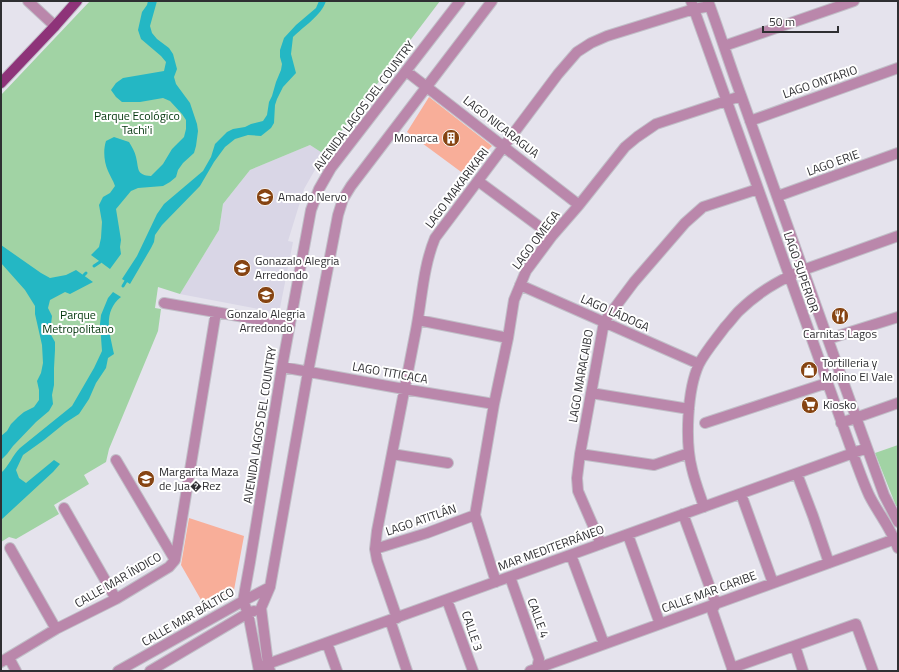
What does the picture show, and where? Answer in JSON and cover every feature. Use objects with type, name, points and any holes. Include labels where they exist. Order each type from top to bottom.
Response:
[{"type":"main road","points":[[1,83],[77,1]]},
{"type":"street","points":[[28,1],[55,26]]},
{"type":"street","name":"AVENIDA LAGOS DEL COUNTRY","points":[[243,601],[282,367],[311,210],[319,189],[331,168],[460,1]]},
{"type":"street","points":[[264,668],[261,608],[270,587],[308,372],[338,215],[351,186],[492,1]]},
{"type":"street","points":[[724,46],[854,1]]},
{"type":"street","name":"LAGO SUPERIOR","points":[[709,4],[884,495],[898,522]]},
{"type":"street","name":"LAGO MAKARIKARI","points":[[407,671],[375,549],[377,531],[418,320],[426,268],[430,250],[435,238],[558,74],[577,52],[591,43],[607,36],[692,5],[709,4]]},
{"type":"street","name":"LAGO SUPERIOR","points":[[692,5],[841,423],[869,495],[897,542]]},
{"type":"street","name":"LAGO ONTARIO","points":[[750,121],[898,68]]},
{"type":"street","name":"LAGO NICARAGUA","points":[[406,71],[579,205]]},
{"type":"street","name":"LAGO OMEGA","points":[[496,582],[475,515],[514,300],[526,271],[552,236],[579,205],[625,147],[637,137],[656,124],[741,96]]},
{"type":"street","name":"LAGO ERIE","points":[[778,196],[898,153]]},
{"type":"street","points":[[478,181],[552,236]]},
{"type":"street","name":"LAGO MARACAIBO","points":[[601,544],[578,491],[577,478],[604,322],[634,282],[684,223],[703,207],[758,189]]},
{"type":"street","points":[[704,507],[692,469],[689,453],[688,414],[693,384],[699,364],[714,340],[738,311],[755,296],[773,285],[803,270],[898,236]]},
{"type":"street","name":"LAGO LÁDOGA","points":[[520,285],[699,364]]},
{"type":"street","points":[[164,303],[290,325]]},
{"type":"street","name":"CALLE MAR ÍNDICO","points":[[5,660],[56,629],[116,599],[169,566],[175,560],[216,312]]},
{"type":"street","points":[[828,339],[898,316]]},
{"type":"street","points":[[418,320],[508,338]]},
{"type":"street","name":"LAGO TITICACA","points":[[282,367],[494,404]]},
{"type":"street","points":[[705,423],[827,383]]},
{"type":"street","points":[[591,393],[689,409]]},
{"type":"street","points":[[841,423],[898,403]]},
{"type":"street","name":"MAR MEDITERRÁNEO","points":[[264,668],[327,643],[867,448]]},
{"type":"street","points":[[580,454],[654,465],[689,453]]},
{"type":"street","points":[[392,454],[448,463]]},
{"type":"street","points":[[116,460],[175,560]]},
{"type":"street","points":[[797,474],[829,563]]},
{"type":"street","points":[[741,494],[773,583]]},
{"type":"street","points":[[64,508],[116,599]]},
{"type":"street","points":[[683,514],[716,604],[712,610],[732,670],[856,624],[873,671]]},
{"type":"street","name":"LAGO ATITLÁN","points":[[375,549],[427,533],[475,515]]},
{"type":"street","points":[[628,535],[660,624]]},
{"type":"street","name":"CALLE MAR CARIBE","points":[[535,670],[829,563],[897,542]]},
{"type":"street","points":[[10,548],[56,629]]},
{"type":"street","points":[[571,555],[604,644]]},
{"type":"street","name":"CALLE 4","points":[[510,577],[539,659],[535,670]]},
{"type":"street","name":"CALLE MAR BÁLTICO","points":[[118,671],[270,587]]},
{"type":"street","name":"CALLE 3","points":[[447,600],[473,671]]},
{"type":"street","points":[[243,601],[264,668]]},
{"type":"street","points":[[150,671],[165,667],[248,613],[261,608]]},
{"type":"street","points":[[327,643],[337,671]]},
{"type":"street","points":[[795,646],[803,671]]},
{"type":"street","points":[[159,649],[165,667]]},
{"type":"street","points":[[5,660],[16,671]]},
{"type":"shaded area","points":[[310,145],[324,154],[304,189],[288,241],[293,242],[279,313],[180,294],[219,230],[223,204],[250,170]]},
{"type":"green space","name":"Parque Ecológico Tachi'i","points":[[90,1],[440,1],[324,154],[310,145],[250,170],[223,204],[219,230],[180,294],[158,287],[155,308],[161,309],[158,331],[109,449],[106,462],[84,475],[89,484],[54,505],[59,514],[16,539],[9,537],[1,542],[1,95]]},
{"type":"green space","points":[[898,445],[898,506],[896,506],[875,453]]},
{"type":"water","points":[[148,1],[157,1],[150,26],[152,33],[169,48],[173,54],[177,69],[174,77],[176,84],[190,103],[197,124],[198,131],[196,146],[194,153],[183,163],[178,170],[176,177],[170,182],[163,186],[138,188],[131,191],[116,209],[121,240],[121,254],[110,269],[91,255],[99,247],[101,238],[102,222],[99,205],[103,197],[110,193],[115,186],[108,171],[104,156],[106,141],[114,137],[129,142],[135,153],[140,173],[151,176],[163,164],[172,149],[184,137],[186,129],[186,120],[170,101],[163,98],[140,102],[122,102],[111,90],[116,83],[123,78],[164,71],[166,62],[141,39],[138,30],[142,12]]},
{"type":"water","points":[[319,1],[326,1],[324,6],[312,20],[293,37],[291,54],[296,73],[283,87],[277,99],[275,105],[274,123],[271,128],[261,136],[248,135],[235,139],[225,147],[200,186],[162,225],[155,235],[151,248],[130,284],[122,279],[137,256],[157,214],[164,204],[203,171],[211,157],[215,144],[227,132],[233,129],[263,121],[267,115],[269,102],[281,70],[282,64],[280,50],[284,38],[296,25],[316,8]]},
{"type":"water","points":[[1,245],[50,278],[66,275],[76,270],[93,282],[70,294],[65,292],[50,300],[48,308],[52,316],[50,333],[55,342],[54,385],[52,395],[53,404],[49,411],[36,422],[1,460],[1,436],[18,417],[34,407],[39,400],[37,381],[41,373],[43,363],[42,345],[35,314],[35,306],[25,290],[1,263]]},
{"type":"water","points":[[113,292],[121,297],[111,309],[109,316],[109,331],[114,354],[108,358],[106,368],[79,414],[23,455],[16,470],[19,478],[26,483],[54,460],[60,464],[1,520],[1,473],[20,448],[72,406],[102,351],[100,324],[101,315],[108,298]]},
{"type":"building","name":"Monarca","points":[[429,97],[492,146],[483,155],[468,177],[407,132]]},
{"type":"building","points":[[189,518],[244,536],[234,590],[204,605],[181,565]]},
{"type":"waterway","points":[[94,266],[100,262]]},
{"type":"waterway","points":[[123,286],[126,281]]},
{"type":"place","name":"Monarca","points":[[451,138]]},
{"type":"place","name":"Amado Nervo","points":[[265,197]]},
{"type":"place","name":"Gonazalo Alegria Arredondo","points":[[242,268]]},
{"type":"place","name":"Gonzalo Alegria Arredondo","points":[[266,295]]},
{"type":"place","name":"Carnitas Lagos","points":[[840,316]]},
{"type":"place","name":"Tortilleria y Molino El Vale","points":[[809,370]]},
{"type":"place","name":"Kiosko","points":[[810,405]]},
{"type":"place","name":"Margarita Maza de Jua�Rez","points":[[146,479]]},
{"type":"park label","name":"Parque Metropolitano","points":[[78,322]]}]
